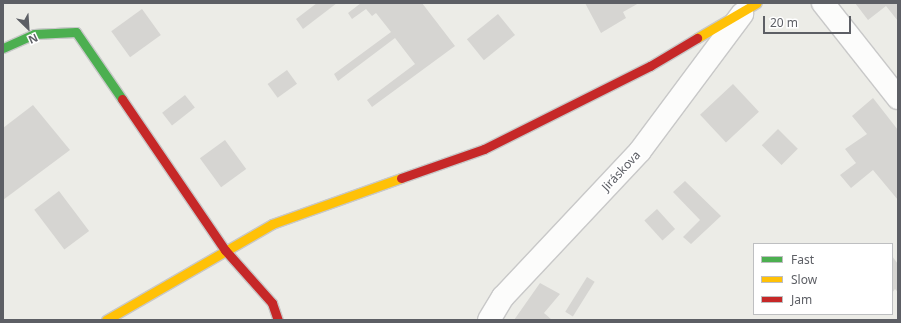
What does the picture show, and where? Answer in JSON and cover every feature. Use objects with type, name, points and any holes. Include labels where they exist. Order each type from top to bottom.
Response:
[{"type":"street","points":[[823,3],[898,98]]},
{"type":"street","points":[[106,320],[272,224],[484,149],[578,104],[750,8]]},
{"type":"street","name":"Jiráskova","points":[[489,320],[503,297],[640,151],[750,8]]},
{"type":"street","points":[[3,48],[34,34],[76,32],[225,250],[272,303],[278,320]]},
{"type":"building","points":[[317,3],[337,3],[303,29],[296,19]]},
{"type":"building","points":[[361,3],[422,3],[455,46],[372,107],[367,100],[415,64],[395,38],[338,81],[334,74],[391,32],[376,13],[372,16],[366,9],[352,19],[348,13]]},
{"type":"building","points":[[585,3],[639,3],[623,12],[626,18],[601,33]]},
{"type":"building","points":[[855,3],[898,3],[898,21],[886,6],[868,20]]},
{"type":"building","points":[[142,9],[161,35],[130,57],[111,31]]},
{"type":"building","points":[[498,14],[515,35],[484,60],[467,39]]},
{"type":"building","points":[[287,70],[297,84],[278,98],[268,84]]},
{"type":"building","points":[[733,84],[759,112],[726,142],[700,115]]},
{"type":"building","points":[[185,95],[195,108],[172,125],[162,113]]},
{"type":"building","points":[[873,98],[898,130],[898,200],[873,170],[851,188],[840,175],[856,163],[845,149],[867,134],[852,116]]},
{"type":"building","points":[[33,105],[70,150],[3,200],[3,128]]},
{"type":"building","points":[[778,129],[798,149],[782,165],[762,145]]},
{"type":"building","points":[[225,140],[246,169],[221,187],[200,158]]},
{"type":"building","points":[[685,181],[721,216],[691,244],[683,237],[700,220],[673,192]]},
{"type":"building","points":[[59,191],[89,231],[64,250],[34,210]]},
{"type":"building","points":[[657,209],[675,229],[662,240],[644,220]]},
{"type":"building","points":[[893,257],[898,264],[898,292],[895,289],[893,292]]},
{"type":"building","points":[[587,277],[595,282],[573,317],[565,312]]},
{"type":"building","points":[[540,283],[560,294],[544,313],[552,320],[514,320]]},
{"type":"traffic: fast","points":[[3,48],[34,34],[76,32],[122,99]]},
{"type":"traffic: slow","points":[[697,38],[757,3]]},
{"type":"traffic: slow","points":[[106,320],[272,224],[401,178]]},
{"type":"traffic: jam","points":[[401,178],[484,149],[650,66],[697,38]]},
{"type":"traffic: jam","points":[[122,99],[225,250],[272,303],[278,320]]}]
